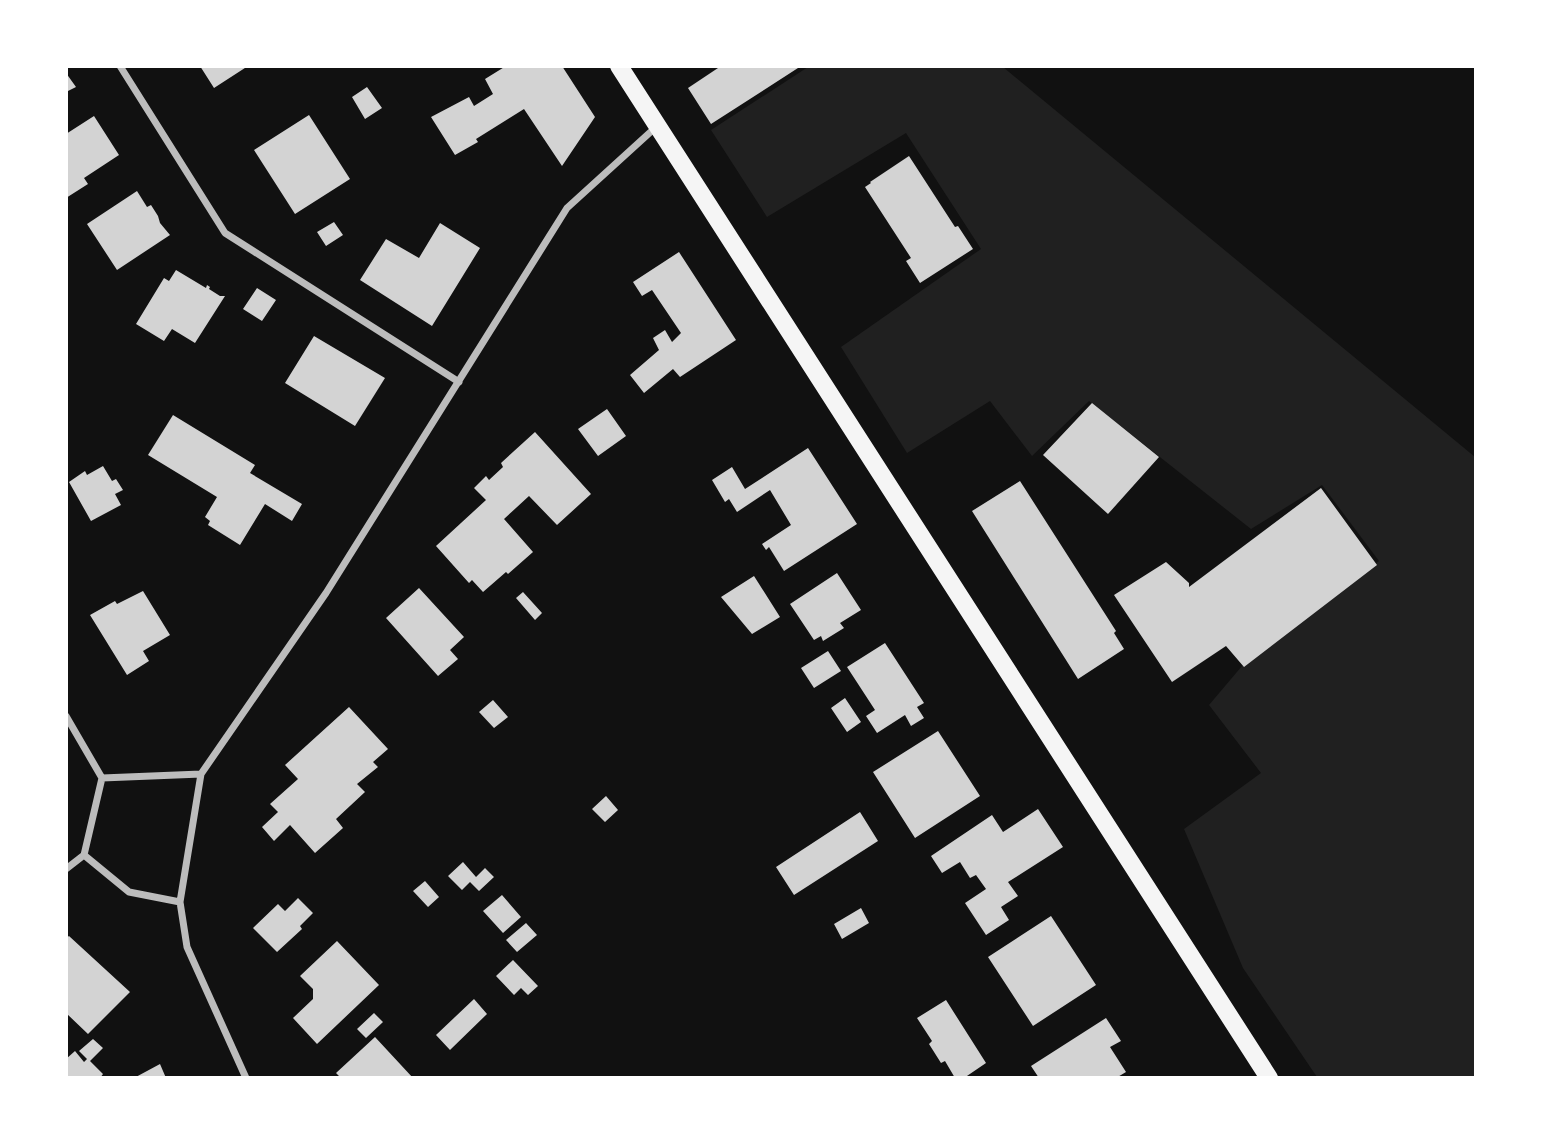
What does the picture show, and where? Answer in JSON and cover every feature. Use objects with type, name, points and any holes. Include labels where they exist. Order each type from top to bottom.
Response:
[{"type":"main road","points":[[620,66],[1269,1077]]},
{"type":"street","points":[[120,66],[225,233],[459,382]]},
{"type":"street","points":[[246,1077],[187,947],[180,902],[201,774],[326,593],[568,208],[657,125]]},
{"type":"street","points":[[66,716],[102,778],[84,855],[66,869]]},
{"type":"street","points":[[102,778],[201,774]]},
{"type":"street","points":[[84,855],[129,892],[180,902]]},
{"type":"shaded area","points":[[808,67],[1003,67],[1475,457],[1475,1077],[1317,1077],[1243,968],[1184,829],[1261,773],[1209,705],[1242,666],[1379,561],[1322,485],[1251,529],[1089,401],[1032,456],[990,401],[907,453],[841,347],[981,249],[906,133],[767,217],[711,130]]},
{"type":"building","points":[[200,66],[248,66],[214,88]]},
{"type":"building","points":[[506,66],[562,66],[595,117],[562,166],[524,109],[455,155],[431,117],[469,97],[474,106],[493,94],[485,79]]},
{"type":"building","points":[[721,66],[798,68],[711,124],[688,88]]},
{"type":"building","points":[[66,73],[76,87],[66,92]]},
{"type":"building","points":[[367,87],[382,108],[365,119],[352,97]]},
{"type":"building","points":[[309,115],[350,179],[295,214],[254,150]]},
{"type":"building","points":[[94,116],[119,155],[84,178],[88,184],[66,198],[66,134]]},
{"type":"building","points":[[909,156],[955,227],[958,226],[973,249],[920,283],[906,261],[911,258],[865,187]]},
{"type":"building","points":[[137,191],[147,207],[151,205],[170,235],[117,270],[87,224]]},
{"type":"building","points":[[334,222],[343,235],[326,246],[317,232]]},
{"type":"building","points":[[440,223],[480,248],[432,326],[360,280],[386,239],[419,258]]},
{"type":"building","points":[[679,252],[736,340],[680,377],[673,369],[644,393],[630,375],[659,350],[653,338],[665,330],[672,342],[681,333],[652,290],[642,296],[633,282]]},
{"type":"building","points":[[176,270],[206,288],[207,285],[220,296],[225,296],[195,343],[172,329],[164,341],[136,324],[164,278],[169,281]]},
{"type":"building","points":[[257,288],[276,300],[262,321],[243,309]]},
{"type":"building","points":[[314,336],[385,378],[355,426],[285,383]]},
{"type":"building","points":[[1092,403],[1159,457],[1108,514],[1043,455]]},
{"type":"building","points":[[607,409],[626,436],[598,456],[578,429]]},
{"type":"building","points":[[173,415],[255,465],[250,473],[302,504],[292,521],[265,504],[240,545],[208,525],[210,521],[205,517],[217,497],[148,455]]},
{"type":"building","points":[[535,432],[591,494],[557,525],[529,496],[504,519],[533,552],[483,592],[472,580],[469,583],[436,546],[486,500],[474,488],[486,476],[489,480],[503,467],[501,463]]},
{"type":"building","points":[[808,448],[857,524],[784,571],[769,547],[766,550],[762,544],[791,525],[770,490],[737,512],[729,499],[725,502],[712,480],[732,467],[745,489]]},
{"type":"building","points":[[103,466],[112,481],[116,479],[123,490],[115,494],[121,505],[91,521],[69,482],[85,471],[87,475]]},
{"type":"building","points":[[1020,481],[1116,631],[1114,633],[1124,649],[1078,679],[972,511]]},
{"type":"building","points":[[1321,488],[1377,565],[1244,667],[1226,646],[1172,682],[1114,595],[1166,562],[1189,583],[1189,587]]},
{"type":"building","points":[[837,573],[861,610],[840,623],[844,628],[823,641],[821,636],[814,640],[790,604]]},
{"type":"building","points":[[754,576],[780,617],[752,634],[721,597]]},
{"type":"building","points":[[419,588],[464,637],[450,650],[458,659],[438,676],[386,618]]},
{"type":"building","points":[[143,591],[170,635],[143,651],[149,661],[127,675],[90,615],[115,601],[117,604]]},
{"type":"building","points":[[523,592],[542,613],[535,620],[516,598]]},
{"type":"building","points":[[885,643],[924,703],[917,707],[924,718],[911,726],[905,715],[877,733],[866,716],[875,710],[847,667]]},
{"type":"building","points":[[828,651],[841,671],[814,688],[801,668]]},
{"type":"building","points":[[845,698],[861,722],[847,732],[831,708]]},
{"type":"building","points":[[493,700],[508,717],[494,728],[479,712]]},
{"type":"building","points":[[349,707],[388,749],[373,762],[378,767],[357,784],[365,792],[336,819],[343,828],[315,853],[290,825],[274,841],[262,827],[278,812],[270,804],[298,779],[285,765]]},
{"type":"building","points":[[938,731],[980,796],[915,838],[873,772]]},
{"type":"building","points":[[606,796],[618,810],[605,822],[592,809]]},
{"type":"building","points":[[1038,809],[1063,847],[1008,882],[1018,896],[1001,907],[1009,920],[986,935],[965,903],[986,889],[976,875],[970,878],[960,862],[942,873],[931,856],[992,815],[1003,832]]},
{"type":"building","points":[[860,812],[878,841],[794,895],[776,867]]},
{"type":"building","points":[[463,862],[476,877],[485,868],[494,877],[479,891],[470,882],[462,890],[448,876]]},
{"type":"building","points":[[425,881],[439,897],[428,907],[413,891]]},
{"type":"building","points":[[502,895],[521,917],[503,933],[483,911]]},
{"type":"building","points":[[298,898],[313,913],[300,926],[302,929],[277,952],[253,928],[278,904],[285,911]]},
{"type":"building","points":[[861,908],[869,923],[842,939],[834,924]]},
{"type":"building","points":[[1051,916],[1096,985],[1033,1026],[988,957]]},
{"type":"building","points":[[526,923],[537,935],[517,952],[506,940]]},
{"type":"building","points":[[69,936],[130,992],[88,1034],[66,1013],[66,938]]},
{"type":"building","points":[[337,941],[379,985],[317,1044],[293,1018],[313,999],[313,989],[300,976]]},
{"type":"building","points":[[513,960],[538,986],[528,995],[521,988],[514,995],[496,976]]},
{"type":"building","points":[[474,999],[487,1014],[450,1050],[436,1035]]},
{"type":"building","points":[[946,1000],[986,1063],[964,1078],[955,1078],[945,1061],[941,1063],[929,1044],[932,1041],[917,1018]]},
{"type":"building","points":[[374,1013],[383,1022],[366,1038],[357,1029]]},
{"type":"building","points":[[1106,1018],[1121,1041],[1110,1047],[1126,1072],[1116,1078],[1039,1078],[1031,1066]]},
{"type":"building","points":[[375,1037],[413,1078],[341,1078],[336,1073]]},
{"type":"building","points":[[93,1039],[103,1048],[90,1061],[103,1074],[100,1078],[66,1078],[66,1059],[75,1051],[84,1062],[87,1059],[79,1051]]},
{"type":"building","points":[[160,1064],[166,1078],[134,1078]]}]
